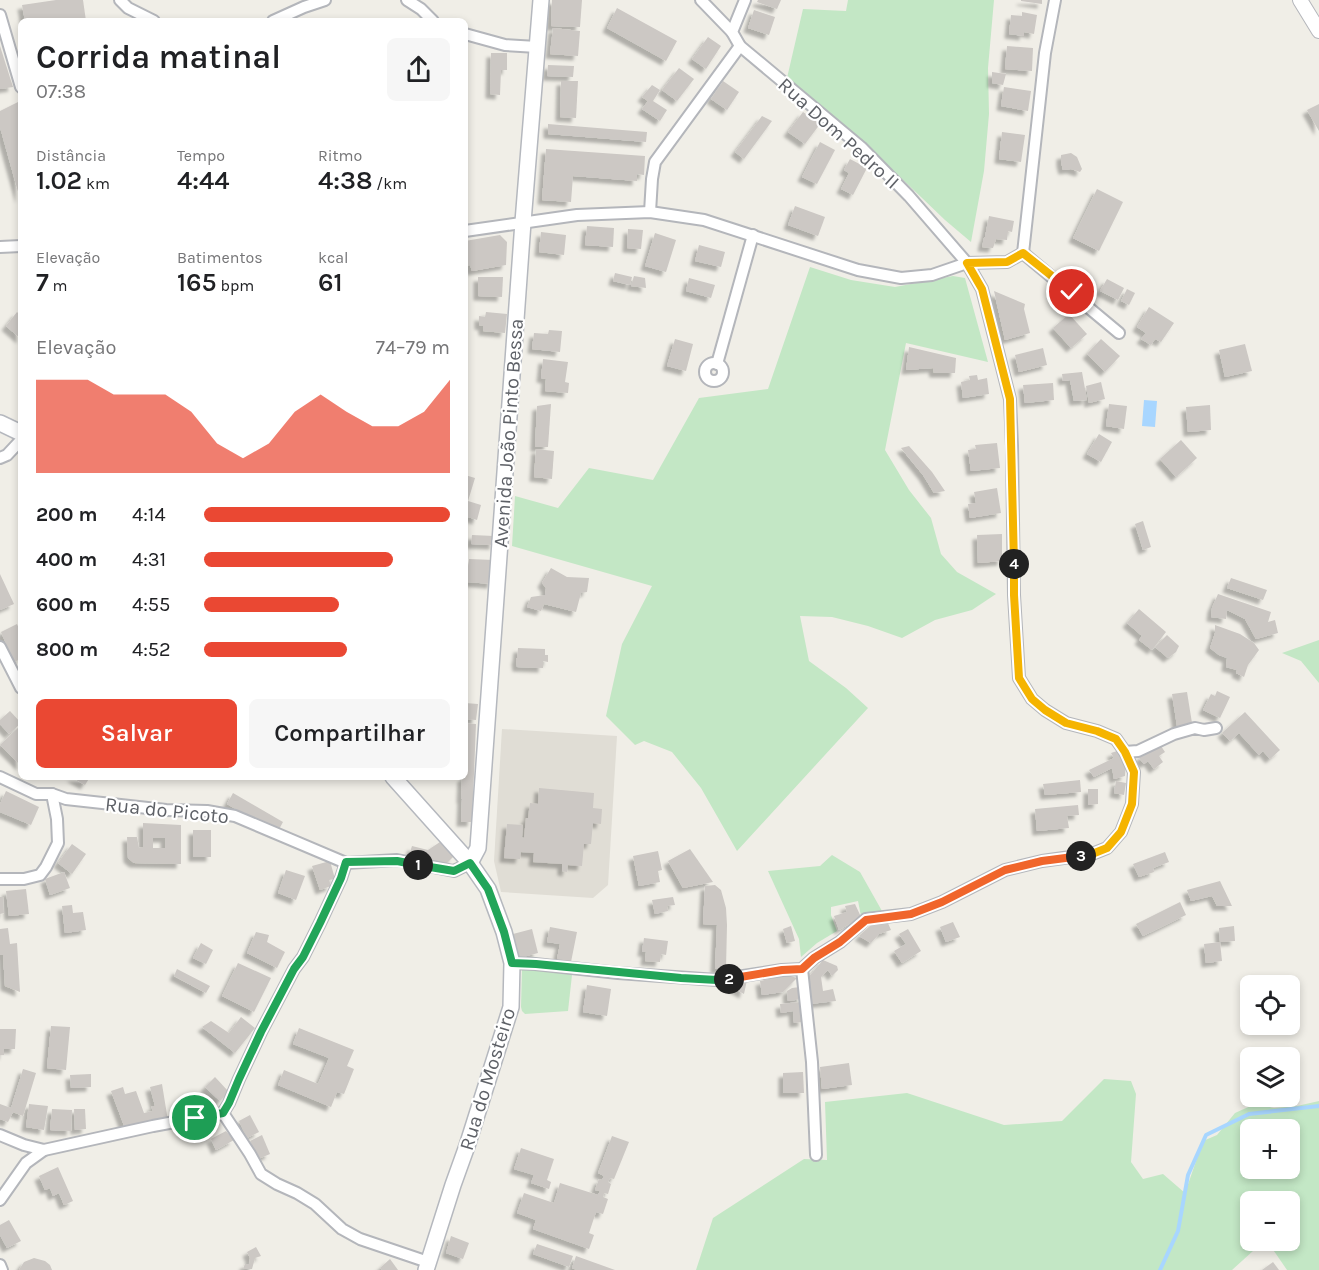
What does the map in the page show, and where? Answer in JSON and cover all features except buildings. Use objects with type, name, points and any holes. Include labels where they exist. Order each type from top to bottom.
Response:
[{"type":"main road","name":"Avenida João Pinto Bessa","points":[[470,863],[478,848],[541,0]]},
{"type":"main road","points":[[0,423],[18,432]]},
{"type":"main road","name":"Rua do Mosteiro","points":[[396,780],[470,863],[488,889],[504,932],[512,963],[511,1007],[427,1266]]},
{"type":"street","points":[[120,0],[128,8],[148,18]]},
{"type":"street","points":[[278,18],[300,3],[325,0]]},
{"type":"street","points":[[407,0],[422,9],[430,18]]},
{"type":"street","name":"Rua Dom Pedro II","points":[[701,0],[732,32],[740,46],[861,147],[909,196],[967,263],[982,289],[1010,399],[1014,595],[1019,678],[1032,699],[1045,710],[1066,723],[1097,731],[1116,739],[1125,752]]},
{"type":"street","points":[[732,32],[745,0]]},
{"type":"street","points":[[1023,253],[1045,53],[1055,0]]},
{"type":"street","points":[[1300,0],[1319,31]]},
{"type":"street","points":[[0,15],[18,77]]},
{"type":"street","points":[[468,35],[505,45],[537,47]]},
{"type":"street","points":[[650,212],[655,162],[740,46]]},
{"type":"street","points":[[468,231],[577,215],[650,212],[704,220],[858,270],[901,278],[932,274],[967,263],[1007,262],[1023,253]]},
{"type":"street","points":[[717,364],[753,235]]},
{"type":"street","points":[[0,247],[18,246]]},
{"type":"street","points":[[1023,253],[1119,333]]},
{"type":"street","points":[[0,458],[7,455],[18,443]]},
{"type":"street","points":[[0,647],[18,682]]},
{"type":"street","points":[[512,963],[717,980],[802,969],[866,920],[911,914],[942,902],[1005,870],[1042,861],[1092,854],[1107,848],[1121,832],[1132,804],[1134,772],[1125,752],[1138,751],[1174,734],[1195,728],[1204,730],[1216,728]]},
{"type":"street","name":"Rua do Picoto","points":[[0,777],[36,794],[52,794],[66,799],[166,810],[207,811],[235,816],[346,862],[397,861],[454,871],[470,863]]},
{"type":"street","points":[[0,879],[24,879],[40,875],[46,867],[58,843],[57,819],[52,794]]},
{"type":"street","points":[[0,1200],[26,1163],[44,1150],[223,1113],[261,1032],[320,923],[346,862]]},
{"type":"street","points":[[802,969],[812,1062],[816,1155]]},
{"type":"street","points":[[223,1113],[261,1173],[315,1204],[342,1228],[360,1239],[427,1266]]},
{"type":"street","points":[[0,1135],[44,1150]]},
{"type":"street","points":[[0,1265],[2,1270]]},
{"type":"shaded area","points":[[502,729],[617,736],[608,885],[593,898],[501,892],[494,861]]},
{"type":"green space","points":[[848,0],[994,0],[988,68],[989,114],[984,171],[971,242],[874,152],[787,78],[803,9],[846,11]]},
{"type":"green space","points":[[810,267],[851,280],[895,287],[953,276],[965,278],[988,362],[906,343],[885,450],[909,490],[931,518],[941,554],[957,572],[996,594],[972,610],[935,620],[902,638],[832,617],[800,616],[809,661],[846,688],[868,708],[737,851],[701,788],[672,752],[644,741],[635,745],[606,716],[622,644],[652,586],[512,546],[515,496],[558,508],[589,468],[653,480],[699,398],[768,389]]},
{"type":"green space","points":[[1319,640],[1319,683],[1301,661],[1282,653]]},
{"type":"green space","points":[[832,855],[860,872],[882,911],[861,916],[858,901],[831,907],[831,915],[837,931],[817,943],[801,957],[799,939],[768,871],[820,866]]},
{"type":"green space","points":[[522,968],[571,972],[568,1011],[525,1014],[521,1007]]},
{"type":"green space","points":[[1104,1079],[1131,1081],[1136,1094],[1131,1162],[1143,1179],[1163,1174],[1185,1193],[1203,1141],[1217,1135],[1235,1113],[1248,1107],[1300,1107],[1319,1101],[1319,1270],[1287,1270],[1274,1251],[1300,1251],[1300,1191],[1240,1191],[1240,1251],[1253,1251],[1232,1270],[696,1270],[713,1218],[804,1159],[827,1160],[825,1102],[907,1093],[1004,1125],[1062,1121]]},
{"type":"water","points":[[1144,400],[1157,401],[1155,427],[1142,426]]},
{"type":"waterway","points":[[1160,1270],[1178,1231],[1188,1175],[1206,1135],[1249,1114],[1319,1106]]},
{"type":"route","points":[[195,1118],[223,1113],[229,1103],[261,1032],[320,923],[345,869],[346,862],[397,861],[454,871],[470,863],[488,889],[504,932],[512,963],[717,980],[802,969],[866,920],[911,914],[942,902],[1005,870],[1042,861],[1092,854],[1107,848],[1121,832],[1132,804],[1134,772],[1125,752],[1116,739],[1097,731],[1066,723],[1045,710],[1032,699],[1019,678],[1014,595],[1010,399],[982,289],[967,263],[1007,262],[1023,253],[1072,292]]}]
